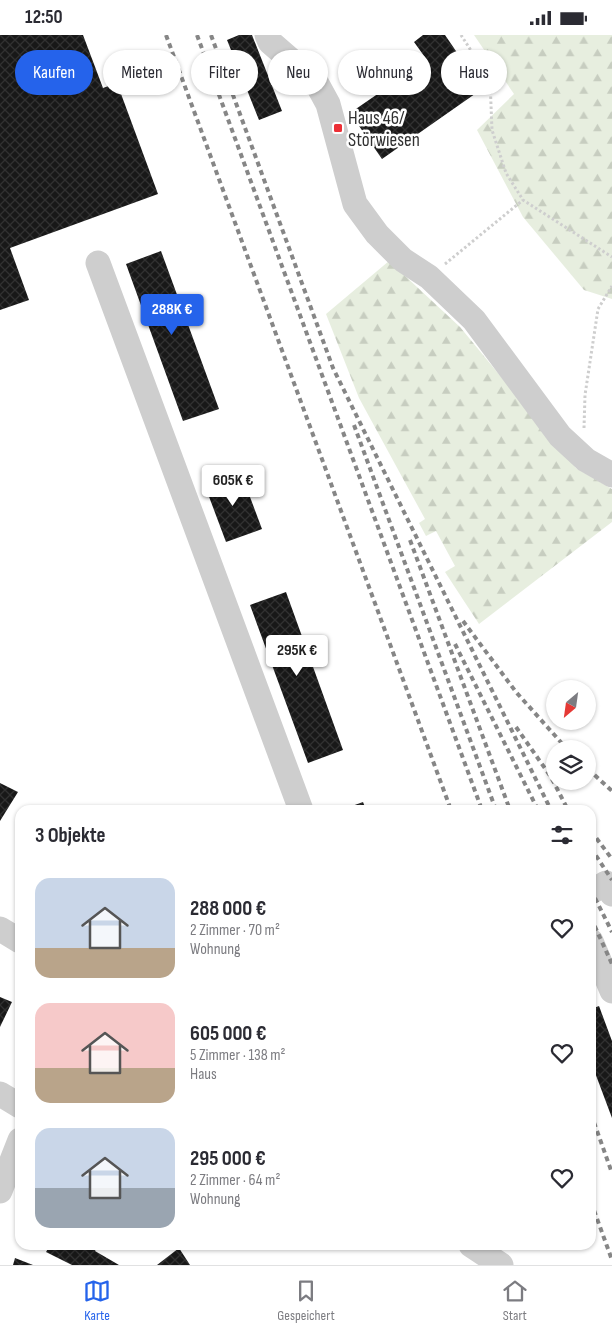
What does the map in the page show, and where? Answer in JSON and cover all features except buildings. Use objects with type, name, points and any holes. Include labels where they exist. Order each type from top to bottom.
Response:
[{"type":"street","points":[[267,35],[270,42],[316,82],[328,104],[355,204],[377,234],[403,259],[429,277],[474,320],[560,436],[586,460],[612,475]]},
{"type":"street","points":[[98,263],[299,805]]},
{"type":"street","points":[[596,889],[606,883],[612,894]]},
{"type":"street","points":[[0,929],[15,938]]},
{"type":"street","points":[[596,953],[612,991]]},
{"type":"street","points":[[0,1095],[15,1103]]},
{"type":"street","points":[[0,1191],[15,1153]]},
{"type":"street","points":[[478,1250],[501,1265]]},
{"type":"path","points":[[461,35],[490,80],[492,130],[506,173],[524,200],[612,257]]},
{"type":"path","points":[[429,277],[524,200]]},
{"type":"path","points":[[586,460],[584,429],[585,395],[598,309],[612,286]]},
{"type":"green space","points":[[474,35],[612,35],[612,299],[584,290],[523,217],[477,130],[514,94],[507,84],[507,50],[484,50]]},
{"type":"green space","points":[[389,261],[460,327],[576,468],[612,489],[612,522],[479,624],[445,572],[455,566],[436,531],[426,536],[419,523],[425,519],[359,398],[326,314]]},
{"type":"railway","points":[[166,35],[449,805]]},
{"type":"railway","points":[[197,35],[480,805]]},
{"type":"railway","points":[[211,35],[333,368],[549,805]]},
{"type":"railway","points":[[354,425],[494,805]]},
{"type":"railway","points":[[410,540],[508,805]]},
{"type":"railway","points":[[463,621],[516,692],[559,740]]},
{"type":"railway","points":[[455,644],[536,805]]},
{"type":"railway","points":[[516,727],[551,777],[565,805]]},
{"type":"railway","points":[[596,776],[612,791]]},
{"type":"railway","points":[[596,838],[612,859]]},
{"type":"railway","points":[[596,856],[612,880]]},
{"type":"railway","points":[[596,900],[612,932]]},
{"type":"railway","points":[[596,929],[612,964]]},
{"type":"railway","points":[[596,1128],[612,1173]]},
{"type":"railway","points":[[596,1216],[612,1260]]},
{"type":"place","name":"Haus 46/ Störwiesen","points":[[338,128]]}]
